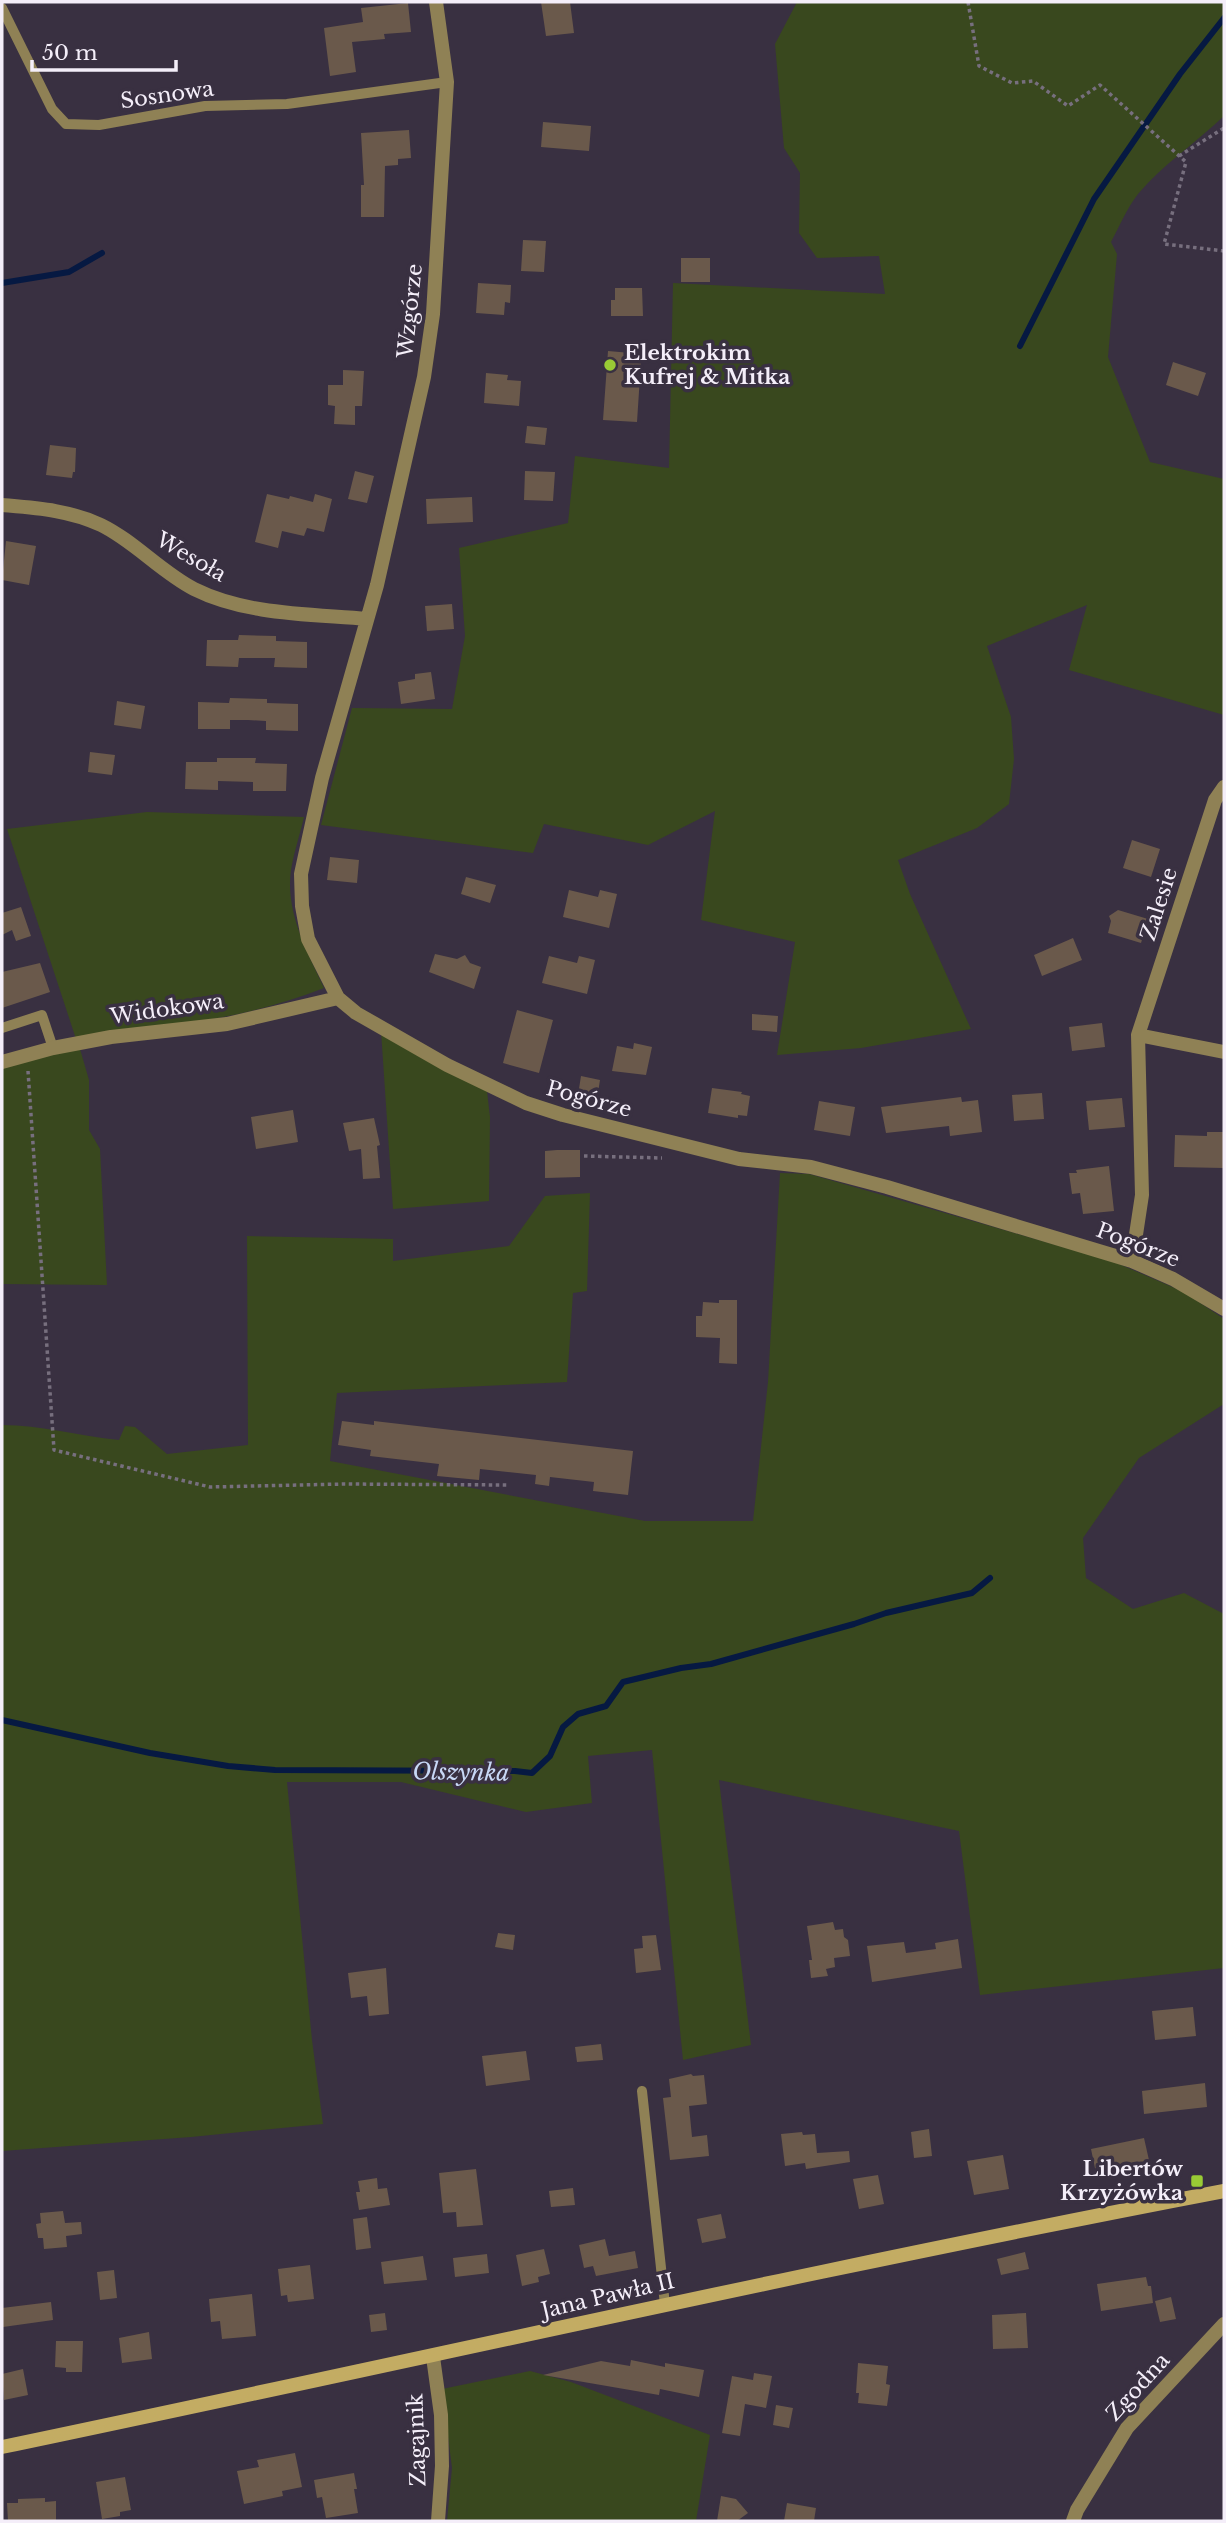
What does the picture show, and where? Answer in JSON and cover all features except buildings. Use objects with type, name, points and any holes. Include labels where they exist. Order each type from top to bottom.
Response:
[{"type":"street","name":"Wzgórze","points":[[367,619],[377,586],[424,377],[433,314],[447,82],[436,2]]},
{"type":"street","name":"Wesoła","points":[[2,505],[60,511],[102,526],[193,588],[224,601],[283,612],[367,619]]},
{"type":"street","name":"Pogórze","points":[[367,619],[322,778],[301,874],[302,906],[308,939],[338,998],[356,1013],[490,1087],[550,1111],[738,1159],[811,1167],[887,1187],[1132,1261],[1173,1279],[1224,1309]]},
{"type":"street","name":"Zalesie","points":[[1132,1261],[1142,1195],[1138,1035],[1215,800],[1224,788]]},
{"type":"street","name":"Widokowa","points":[[2,1062],[53,1048],[111,1037],[227,1024],[338,998]]},
{"type":"street","points":[[1138,1035],[1224,1052]]},
{"type":"street","name":"Jana Pawła II","points":[[2,2447],[433,2357],[665,2305],[1224,2191]]},
{"type":"street","name":"Zgodna","points":[[1073,2521],[1127,2428],[1224,2324]]},
{"type":"street","name":"Zagajnik","points":[[433,2357],[441,2415],[442,2466],[438,2521]]},
{"type":"lane","name":"Sosnowa","points":[[2,8],[52,109],[66,124],[99,125],[205,106],[286,104],[447,82]]},
{"type":"lane","points":[[2,1028],[42,1014],[53,1048]]},
{"type":"lane","points":[[642,2091],[665,2305]]},
{"type":"path","points":[[968,2],[979,66],[1012,83],[1033,81],[1068,106],[1100,85],[1186,162],[1164,244],[1224,251]]},
{"type":"path","points":[[1179,156],[1224,128]]},
{"type":"path","points":[[27,1055],[54,1450],[211,1487],[344,1484],[509,1485]]},
{"type":"path","points":[[583,1156],[667,1158]]},
{"type":"green space","points":[[797,2],[1224,2],[1224,116],[1169,163],[1138,194],[1111,242],[1117,254],[1108,357],[1150,462],[1224,479],[1224,715],[1069,670],[1087,605],[987,646],[1011,717],[1014,759],[1009,804],[977,828],[898,860],[910,894],[971,1029],[861,1048],[777,1055],[795,942],[701,920],[715,811],[648,845],[544,824],[533,853],[321,825],[352,708],[452,709],[465,636],[459,548],[568,523],[575,456],[669,468],[673,283],[885,294],[879,256],[817,258],[799,233],[800,173],[784,148],[775,44]]},
{"type":"green space","points":[[147,812],[304,817],[291,870],[291,901],[299,931],[324,988],[233,1015],[76,1039],[7,829]]},
{"type":"green space","points":[[381,1031],[487,1091],[490,1117],[489,1201],[393,1209]]},
{"type":"green space","points":[[80,1049],[89,1080],[89,1130],[100,1149],[107,1285],[2,1284],[2,1069],[35,1058]]},
{"type":"green space","points":[[780,1173],[809,1174],[1112,1261],[1184,1292],[1224,1319],[1224,1404],[1139,1458],[1083,1538],[1086,1578],[1133,1609],[1184,1593],[1224,1614],[1224,1968],[980,1995],[959,1831],[719,1780],[751,2045],[683,2060],[652,1750],[588,1756],[592,1803],[526,1812],[401,1782],[287,1782],[312,2040],[323,2124],[2,2151],[2,1425],[119,1440],[125,1426],[135,1427],[167,1454],[248,1445],[247,1236],[393,1239],[393,1261],[509,1246],[545,1196],[590,1193],[587,1291],[573,1293],[567,1382],[337,1393],[330,1461],[645,1521],[753,1521],[768,1382]]},
{"type":"green space","points":[[530,2371],[571,2382],[710,2435],[696,2521],[447,2521],[452,2468],[442,2389]]},
{"type":"waterway","points":[[1020,346],[1094,199],[1180,74],[1224,18]]},
{"type":"waterway","points":[[2,283],[69,272],[102,253]]},
{"type":"waterway","name":"Olszynka","points":[[2,1720],[150,1753],[228,1766],[275,1770],[532,1773],[550,1756],[563,1727],[578,1714],[606,1706],[623,1682],[711,1664],[886,1613],[972,1593],[990,1578]]},
{"type":"place","name":"Elektrokim Kufrej & Mitka","points":[[610,365]]},
{"type":"place","name":"Libertów Krzyżówka","points":[[1197,2181]]}]
